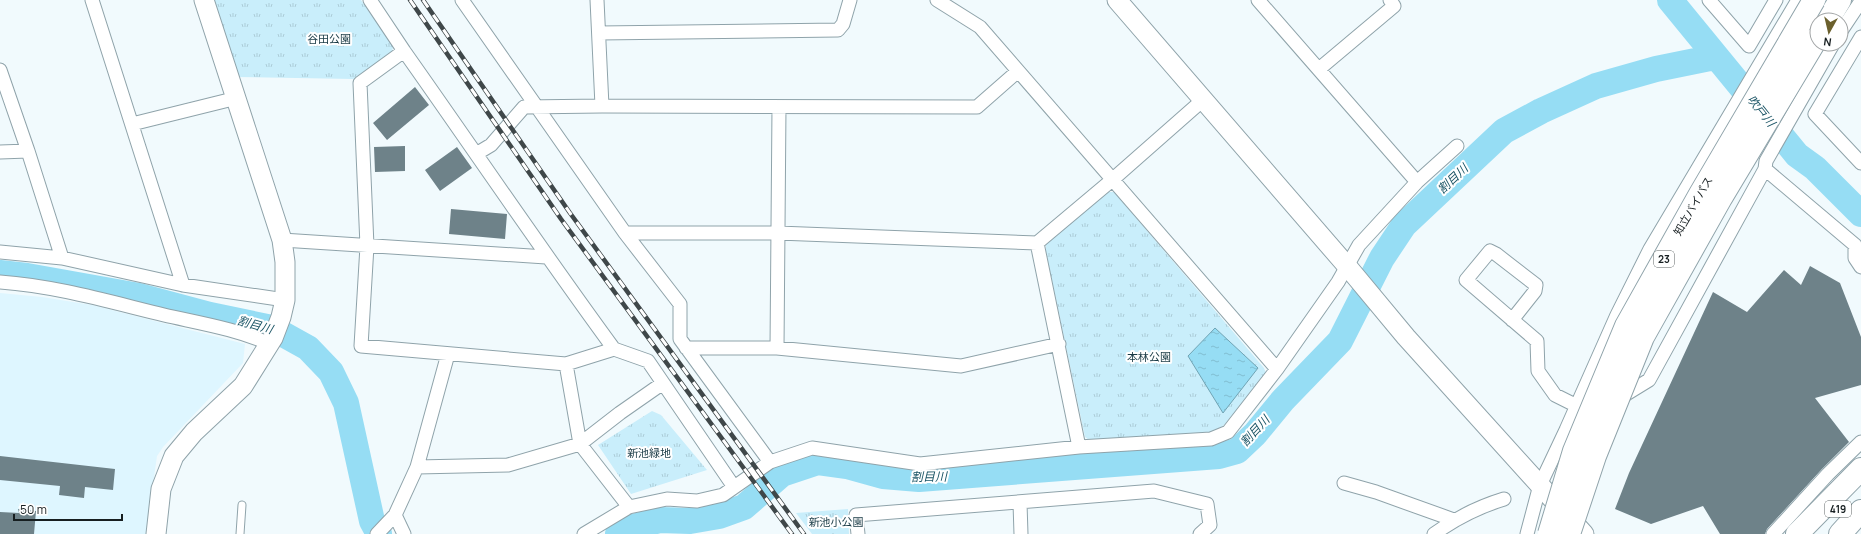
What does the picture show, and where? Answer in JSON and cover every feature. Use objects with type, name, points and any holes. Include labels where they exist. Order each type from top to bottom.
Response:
[{"type":"highway","name":"知立バイパス","points":[[1549,534],[1574,451],[1626,326],[1704,187],[1814,0]]},
{"type":"highway","points":[[1833,12],[1840,0]]},
{"type":"highway","name":"知立バイパス","points":[[1569,534],[1595,456],[1643,337],[1721,198],[1809,51]]},
{"type":"highway","points":[[1797,534],[1861,469]]},
{"type":"highway","name":"419","points":[[1816,534],[1861,485]]},
{"type":"highway","name":"419","points":[[1840,534],[1861,511]]},
{"type":"highway","points":[[1853,534],[1861,524]]},
{"type":"street","points":[[92,0],[183,285]]},
{"type":"street","points":[[156,534],[161,489],[174,456],[194,432],[243,386],[272,341],[283,309],[285,268],[282,240],[204,0]]},
{"type":"street","points":[[370,0],[546,257],[614,349],[648,361],[734,487]]},
{"type":"street","points":[[462,0],[625,234],[680,304],[680,339],[770,462]]},
{"type":"street","points":[[597,0],[602,106]]},
{"type":"street","points":[[599,33],[838,30],[843,24],[850,0]]},
{"type":"street","points":[[937,0],[980,27],[1017,72],[1277,369]]},
{"type":"street","points":[[1116,0],[1204,99],[1350,269],[1406,337],[1584,534]]},
{"type":"street","points":[[1258,0],[1416,182]]},
{"type":"street","points":[[1319,69],[1394,6],[1390,0]]},
{"type":"street","points":[[1709,0],[1749,46],[1776,0]]},
{"type":"street","points":[[1527,534],[1540,485],[1617,315],[1650,249],[1725,120],[1798,0]]},
{"type":"street","points":[[1849,20],[1861,1]]},
{"type":"street","points":[[1861,37],[1815,114],[1861,163]]},
{"type":"street","points":[[404,51],[360,83],[367,246],[361,346],[566,364],[614,349]]},
{"type":"street","points":[[1566,430],[1649,380],[1766,165],[1796,106],[1828,52]]},
{"type":"street","points":[[0,70],[28,151],[62,258]]},
{"type":"street","points":[[476,154],[491,145],[524,107],[977,107],[1017,72]]},
{"type":"street","points":[[132,124],[237,98]]},
{"type":"street","points":[[625,234],[778,233],[1037,244],[1204,99]]},
{"type":"street","points":[[777,348],[779,107]]},
{"type":"street","points":[[584,534],[629,507],[667,499],[697,501],[723,494],[770,462],[812,448],[920,464],[1079,447],[1211,439],[1228,432],[1277,369],[1350,269],[1360,245],[1416,182],[1457,146]]},
{"type":"street","points":[[0,152],[28,151]]},
{"type":"street","points":[[1766,165],[1858,250],[1855,258],[1861,267]]},
{"type":"street","points":[[282,240],[546,257]]},
{"type":"street","points":[[1037,244],[1059,344],[1079,447]]},
{"type":"street","points":[[1512,320],[1535,291],[1536,285],[1490,251],[1466,280],[1536,341],[1538,371],[1555,395],[1577,406]]},
{"type":"street","points":[[0,252],[62,258],[283,309]]},
{"type":"street","points":[[0,282],[34,284],[272,341]]},
{"type":"street","points":[[686,348],[777,348],[961,366],[1059,344]]},
{"type":"street","points":[[377,534],[392,518],[417,467],[448,354]]},
{"type":"street","points":[[566,364],[580,444],[629,507]]},
{"type":"street","points":[[417,467],[508,465],[580,444],[620,413],[663,383]]},
{"type":"street","points":[[1773,534],[1861,442]]},
{"type":"street","points":[[1344,483],[1376,492],[1454,520]]},
{"type":"street","points":[[858,534],[856,515],[1020,503],[1154,491],[1207,504],[1210,525],[1200,534]]},
{"type":"street","points":[[1434,534],[1454,520],[1478,507],[1504,499]]},
{"type":"street","points":[[1020,503],[1021,534]]},
{"type":"street","points":[[392,518],[404,534]]},
{"type":"lane","points":[[240,534],[242,505]]},
{"type":"shaded area","points":[[0,293],[42,297],[92,305],[245,344],[243,363],[163,447],[157,456],[146,534],[0,534]]},
{"type":"green space","name":"谷田公園","points":[[212,0],[361,0],[393,46],[392,53],[353,79],[236,77]]},
{"type":"green space","name":"本林公園","points":[[1107,192],[1114,192],[1264,368],[1266,373],[1224,425],[1215,431],[1204,434],[1092,442],[1085,437],[1046,252],[1046,244]]},
{"type":"green space","name":"新池緑地","points":[[652,411],[661,415],[707,470],[631,494],[598,445]]},
{"type":"green space","name":"新池小公園","points":[[848,509],[849,534],[812,534],[796,513]]},
{"type":"water","points":[[1215,328],[1258,368],[1223,413],[1188,356]]},
{"type":"building","points":[[415,87],[429,105],[387,140],[373,123]]},
{"type":"building","points":[[405,146],[405,171],[375,172],[374,147]]},
{"type":"building","points":[[457,147],[472,168],[440,191],[425,170]]},
{"type":"building","points":[[451,209],[507,214],[505,239],[449,234]]},
{"type":"building","points":[[1810,266],[1840,283],[1861,337],[1861,385],[1815,398],[1849,442],[1767,529],[1765,534],[1720,534],[1703,506],[1651,524],[1615,509],[1629,473],[1713,292],[1747,312],[1784,270],[1801,285]]},
{"type":"building","points":[[0,456],[115,469],[113,490],[85,487],[84,498],[59,495],[60,486],[0,480]]},
{"type":"building","points":[[18,509],[36,511],[34,534],[0,534],[0,512],[19,513]]},
{"type":"waterway","name":"吹戸川","points":[[1670,0],[1797,155],[1815,168],[1861,214]]},
{"type":"waterway","name":"割目川","points":[[618,534],[633,527],[660,520],[690,521],[719,516],[744,507],[782,474],[818,462],[847,466],[883,476],[919,479],[1219,456],[1237,451],[1255,434],[1283,400],[1340,341],[1382,258],[1404,225],[1504,131],[1541,111],[1596,86],[1656,69],[1715,57]]},
{"type":"waterway","name":"割目川","points":[[0,273],[27,276],[139,296],[210,315],[272,328],[308,348],[331,372],[346,403],[372,521],[379,534]]},
{"type":"railway","points":[[410,0],[561,219],[792,534]]},
{"type":"railway","points":[[423,0],[570,213],[804,534]]}]
